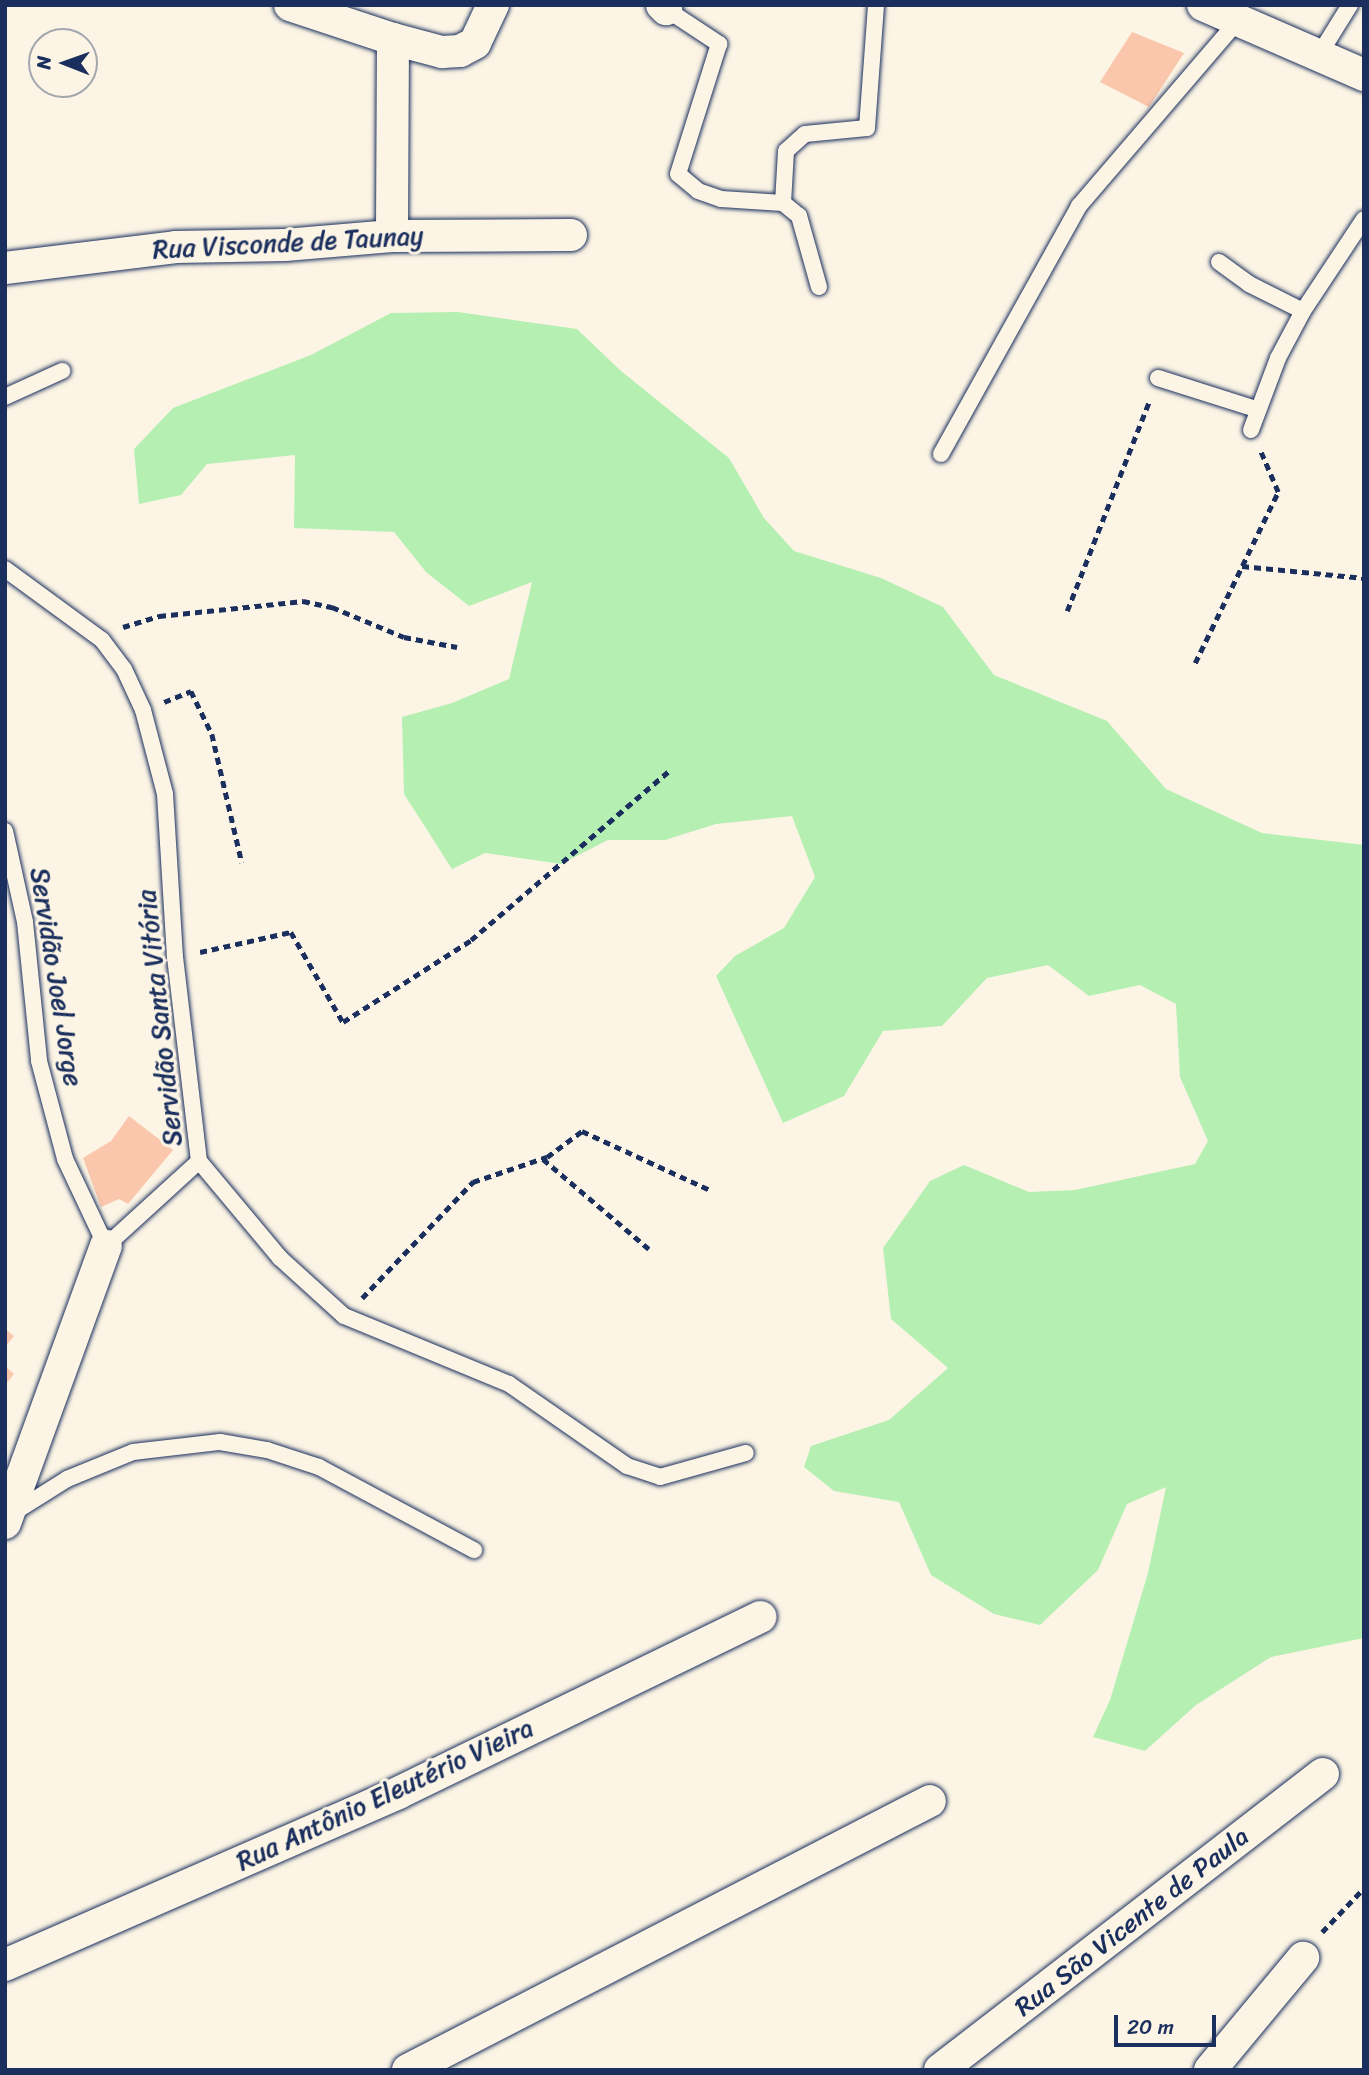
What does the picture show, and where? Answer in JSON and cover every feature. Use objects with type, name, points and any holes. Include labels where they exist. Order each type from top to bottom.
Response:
[{"type":"street","points":[[290,5],[442,52],[460,51],[475,43],[493,5]]},
{"type":"street","points":[[1203,5],[1236,23],[1364,75]]},
{"type":"street","points":[[392,236],[393,39]]},
{"type":"street","name":"Rua Visconde de Taunay","points":[[5,268],[176,247],[285,245],[392,236],[571,235]]},
{"type":"street","points":[[8,1518],[106,1246]]},
{"type":"street","name":"Rua Antônio Eleutério Vieira","points":[[5,1965],[398,1793],[761,1617]]},
{"type":"street","name":"Rua São Vicente de Paula","points":[[940,2070],[1323,1774]]},
{"type":"street","points":[[408,2070],[930,1801]]},
{"type":"street","points":[[1210,2070],[1303,1958]]},
{"type":"lane","points":[[783,203],[786,151],[805,134],[867,128],[876,5]]},
{"type":"lane","points":[[1319,55],[1350,5]]},
{"type":"lane","points":[[664,7],[719,44],[678,174],[698,191],[721,199],[783,203],[799,216],[818,287]]},
{"type":"lane","points":[[942,454],[1079,206],[1236,23]]},
{"type":"lane","points":[[1251,430],[1256,409],[1303,311],[1364,219]]},
{"type":"lane","points":[[1219,262],[1249,284],[1303,311]]},
{"type":"lane","points":[[5,397],[62,371]]},
{"type":"lane","points":[[1158,378],[1256,409]]},
{"type":"lane","name":"Servidão Santa Vitória","points":[[5,569],[102,640],[124,669],[143,710],[166,794],[175,957],[199,1161],[280,1258],[344,1316],[509,1384],[627,1466],[660,1477],[746,1453]]},
{"type":"lane","name":"Servidão Joel Jorge","points":[[5,831],[26,922],[39,1061],[65,1159],[106,1246]]},
{"type":"lane","points":[[106,1246],[199,1161]]},
{"type":"lane","points":[[8,1518],[67,1479],[132,1452],[220,1442],[267,1450],[318,1467],[474,1550]]},
{"type":"path","points":[[1067,611],[1158,378]]},
{"type":"path","points":[[1195,663],[1279,492],[1251,430]]},
{"type":"path","points":[[1242,566],[1364,579]]},
{"type":"path","points":[[102,640],[128,624],[159,616],[303,601],[332,607],[404,637],[457,647]]},
{"type":"path","points":[[191,691],[212,734],[242,863]]},
{"type":"path","points":[[175,957],[291,932],[343,1022],[471,940],[668,772]]},
{"type":"path","points":[[344,1316],[473,1182],[542,1158],[582,1131],[710,1191]]},
{"type":"path","points":[[542,1158],[649,1249]]},
{"type":"path","points":[[1303,1958],[1364,1888]]},
{"type":"green space","points":[[458,312],[577,329],[621,371],[729,458],[764,518],[794,551],[881,578],[943,607],[994,675],[1107,721],[1166,789],[1262,833],[1364,845],[1364,1638],[1271,1657],[1196,1705],[1145,1751],[1093,1737],[1110,1700],[1148,1573],[1166,1487],[1127,1504],[1098,1570],[1040,1625],[994,1614],[931,1575],[899,1502],[834,1491],[804,1467],[811,1446],[889,1420],[948,1368],[891,1319],[883,1248],[930,1181],[964,1165],[1029,1192],[1075,1190],[1195,1164],[1208,1141],[1180,1077],[1176,1004],[1140,985],[1089,996],[1048,965],[987,978],[942,1026],[883,1031],[844,1096],[783,1123],[716,976],[735,956],[784,928],[815,877],[792,816],[716,824],[665,840],[608,840],[561,864],[485,853],[452,869],[404,794],[402,717],[452,703],[509,679],[532,582],[469,606],[426,572],[394,532],[294,528],[295,455],[207,464],[181,495],[139,504],[134,449],[173,408],[311,355],[391,313]]},
{"type":"building","points":[[1132,32],[1184,53],[1149,107],[1100,82]]},
{"type":"building","points":[[129,1116],[173,1150],[128,1204],[119,1199],[101,1207],[83,1158],[111,1141]]},
{"type":"building","points":[[5,1329],[14,1336],[5,1347]]},
{"type":"building","points":[[5,1366],[14,1374],[5,1385]]}]
